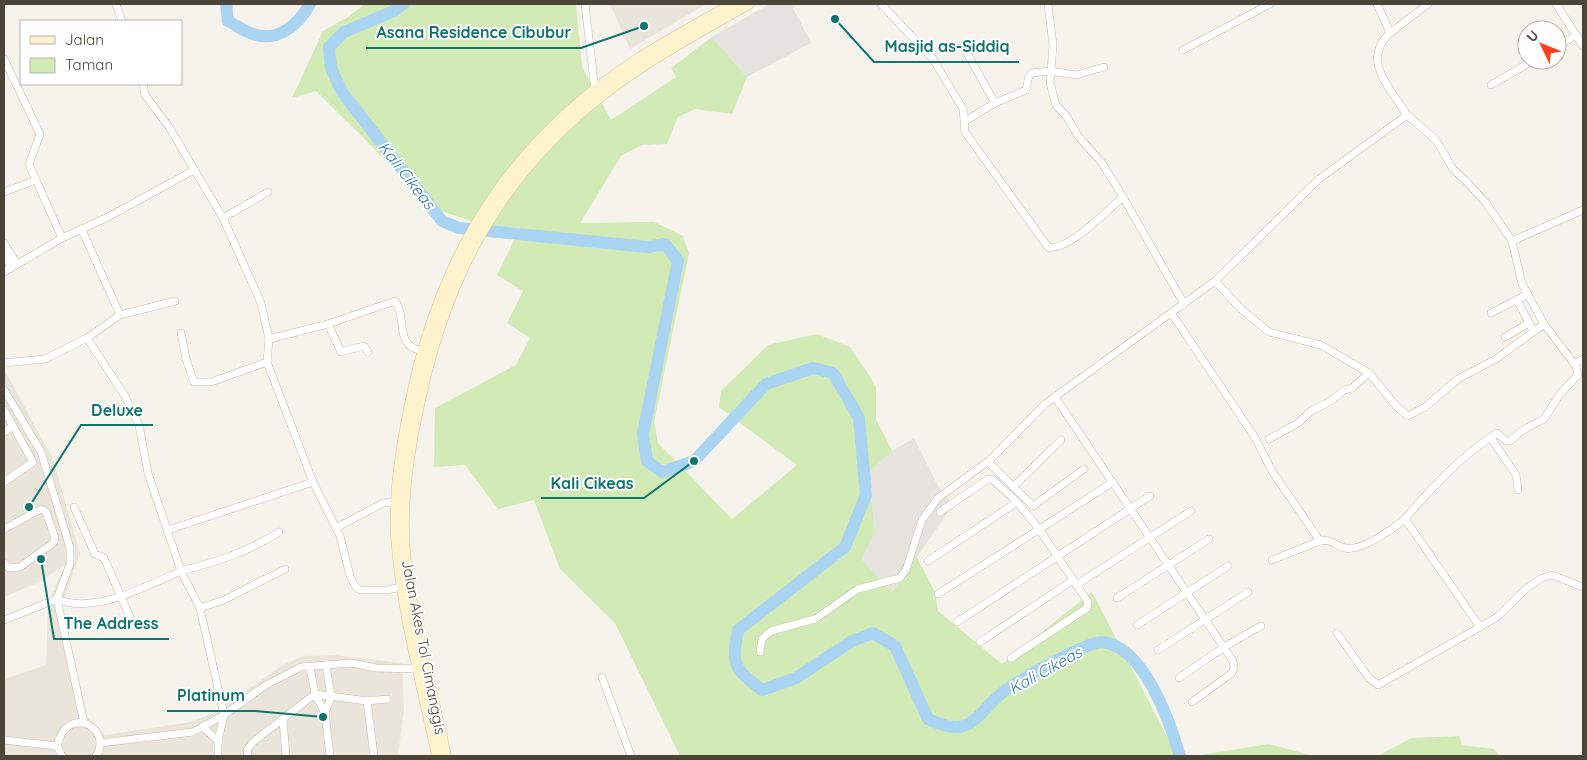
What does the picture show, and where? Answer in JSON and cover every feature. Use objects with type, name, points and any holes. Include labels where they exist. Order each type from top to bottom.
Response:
[{"type":"main road","name":"Jalan Akes Tol Cimanggis","points":[[446,756],[410,592],[400,496],[430,354],[460,261],[491,198],[544,137],[595,90],[639,58],[732,4]]},
{"type":"main road","name":"Jalan Akes Tol Cimanggis","points":[[438,756],[401,587],[396,534],[404,432],[422,351],[442,292],[460,261],[503,197],[549,144],[603,95],[642,67],[749,4]]},
{"type":"street","points":[[116,4],[118,20]]},
{"type":"street","points":[[585,4],[595,90]]},
{"type":"street","points":[[881,4],[934,59],[963,109],[965,132],[1048,248],[1062,246],[1088,228],[1123,197]]},
{"type":"street","points":[[1048,4],[1052,45],[1050,83],[1056,105],[1067,117],[1078,136],[1102,163],[1184,304]]},
{"type":"street","points":[[1183,50],[1270,4]]},
{"type":"street","points":[[1377,4],[1390,33]]},
{"type":"street","points":[[1272,560],[1320,541],[1328,540],[1345,548],[1352,548],[1383,536],[1405,519],[1448,472],[1491,438],[1498,433],[1506,441],[1510,441],[1523,430],[1544,419],[1560,394],[1576,378],[1577,370],[1574,364],[1544,324],[1522,284],[1512,241],[1486,203],[1466,180],[1453,169],[1428,130],[1408,115],[1377,62],[1380,44],[1390,33],[1428,4]]},
{"type":"street","points":[[1556,4],[1583,46]]},
{"type":"street","points":[[1567,40],[1577,35]]},
{"type":"street","points":[[962,46],[995,103]]},
{"type":"street","points":[[4,59],[40,134],[29,164],[62,238]]},
{"type":"street","points":[[965,121],[995,103],[1026,90],[1030,75],[1050,71],[1076,75],[1104,67]]},
{"type":"street","points":[[1491,85],[1517,70]]},
{"type":"street","points":[[143,85],[145,95],[169,127],[223,218],[261,303],[270,339],[268,362],[313,482],[336,528],[355,586],[360,590],[387,590],[401,587]]},
{"type":"street","points":[[760,652],[762,639],[771,631],[815,619],[858,589],[900,578],[906,570],[922,520],[938,498],[988,462],[1056,397],[1215,281],[1320,179],[1408,115]]},
{"type":"street","points":[[4,272],[62,238],[82,230],[194,170]]},
{"type":"street","points":[[4,192],[36,180]]},
{"type":"street","points":[[223,218],[268,192]]},
{"type":"street","points":[[1512,241],[1583,210]]},
{"type":"street","points":[[82,230],[120,315]]},
{"type":"street","points":[[4,243],[14,266]]},
{"type":"street","points":[[4,254],[14,266]]},
{"type":"street","points":[[1215,281],[1242,309],[1269,332],[1321,345],[1370,373],[1397,407],[1408,416],[1422,410],[1464,376],[1496,359],[1544,324]]},
{"type":"street","points":[[1491,313],[1528,294]]},
{"type":"street","points":[[1504,337],[1530,326],[1517,300]]},
{"type":"street","points":[[4,363],[45,359],[87,338],[120,315],[175,301]]},
{"type":"street","points":[[270,339],[328,324],[396,301],[407,343],[413,349],[422,351]]},
{"type":"street","points":[[1172,314],[1254,436],[1272,471],[1320,541]]},
{"type":"street","points":[[328,324],[341,352],[364,346],[368,352]]},
{"type":"street","points":[[181,333],[186,360],[194,382],[211,382],[268,362]]},
{"type":"street","points":[[87,338],[125,396],[139,426],[148,473],[181,571],[200,608],[224,714],[218,741],[218,756]]},
{"type":"street","points":[[1574,364],[1583,359]]},
{"type":"street","points":[[1269,439],[1298,423],[1311,410],[1331,401],[1344,390],[1352,388],[1370,373]]},
{"type":"street","points":[[4,390],[41,452],[70,548],[70,564],[56,599],[84,723]]},
{"type":"street","points":[[1056,397],[1233,661],[1234,668],[1232,673],[1192,702]]},
{"type":"street","points":[[4,410],[33,462],[4,482]]},
{"type":"street","points":[[4,432],[13,426]]},
{"type":"street","points":[[1491,438],[1516,475],[1518,490]]},
{"type":"street","points":[[1014,486],[1061,440]]},
{"type":"street","points":[[988,462],[1033,506],[1084,469]]},
{"type":"street","points":[[940,512],[990,478],[1017,502],[1040,529],[1088,602],[1087,608],[1012,658]]},
{"type":"street","points":[[168,530],[313,482]]},
{"type":"street","points":[[938,594],[1113,482]]},
{"type":"street","points":[[336,528],[400,496]]},
{"type":"street","points":[[957,622],[1150,496]]},
{"type":"street","points":[[928,561],[1017,502]]},
{"type":"street","points":[[74,507],[95,554],[104,558],[134,626]]},
{"type":"street","points":[[4,529],[42,509],[46,512],[55,538],[53,543],[20,567],[9,568],[4,563]]},
{"type":"street","points":[[980,642],[1191,511]]},
{"type":"street","points":[[1405,519],[1480,627]]},
{"type":"street","points":[[4,620],[56,599],[67,604],[120,597],[181,571],[218,561],[249,549],[279,532]]},
{"type":"street","points":[[1117,598],[1209,539]]},
{"type":"street","points":[[1137,625],[1228,566]]},
{"type":"street","points":[[200,608],[224,600],[285,569]]},
{"type":"street","points":[[1337,633],[1369,678],[1378,685],[1497,616],[1528,587],[1542,578],[1552,575],[1583,587]]},
{"type":"street","points":[[1158,650],[1248,592]]},
{"type":"street","points":[[1179,678],[1224,647],[1261,626]]},
{"type":"street","points":[[100,743],[181,735],[203,727],[292,670],[352,663],[376,668],[419,669]]},
{"type":"street","points":[[325,713],[331,697],[326,666]]},
{"type":"street","points":[[310,667],[315,694],[325,713],[330,756]]},
{"type":"street","points":[[602,677],[631,756]]},
{"type":"street","points":[[248,756],[247,750],[252,742],[315,694],[367,701],[387,699]]},
{"type":"street","points":[[367,701],[374,756]]},
{"type":"street","points":[[282,720],[286,756]]},
{"type":"street","points":[[62,756],[57,746],[60,734],[74,722],[84,723],[92,727],[98,734],[100,743],[96,756]]},
{"type":"street","points":[[203,727],[218,741]]},
{"type":"street","points":[[4,740],[57,746]]},
{"type":"shaded area","points":[[610,4],[706,4],[630,49]]},
{"type":"shaded area","points":[[769,4],[791,4],[811,43],[747,77],[712,37]]},
{"type":"shaded area","points":[[4,369],[53,459],[80,554],[62,604],[87,716],[105,735],[191,722],[214,713],[283,665],[303,656],[333,655],[402,663],[404,708],[398,756],[223,756],[221,747],[214,743],[215,756],[4,756],[4,679],[46,665],[48,602],[65,565],[35,584],[4,597]]},
{"type":"shaded area","points":[[914,438],[938,486],[953,505],[892,593],[860,559],[875,532],[868,473],[892,451]]},
{"type":"green space","points":[[365,4],[576,4],[582,67],[611,120],[676,77],[671,68],[712,37],[747,77],[732,114],[695,109],[678,117],[667,144],[642,145],[621,156],[580,223],[654,222],[683,236],[689,253],[654,422],[658,443],[732,519],[797,465],[719,407],[721,391],[768,345],[817,334],[850,347],[876,387],[876,419],[892,451],[868,473],[875,532],[861,559],[892,593],[916,556],[935,592],[938,611],[1002,664],[1092,592],[1177,756],[680,756],[615,623],[560,569],[534,500],[498,509],[465,465],[434,467],[435,408],[516,365],[530,338],[507,323],[523,291],[497,275],[520,228],[480,224],[435,209],[316,91],[292,98],[323,31],[348,17]]},
{"type":"green space","points":[[1460,736],[1461,745],[1494,749],[1500,756],[1377,756],[1412,738]]},
{"type":"green space","points":[[1269,744],[1314,756],[1194,756]]},
{"type":"waterway","name":"Kali Cikeas","points":[[226,4],[228,21],[247,32],[262,36],[271,36],[287,30],[294,25],[310,4]]},
{"type":"waterway","name":"Kali Cikeas","points":[[403,4],[394,11],[344,32],[329,47],[331,68],[342,92],[442,221],[459,228],[648,247],[665,244],[678,261],[643,434],[647,461],[662,472],[694,461],[766,384],[813,368],[833,373],[859,418],[866,495],[845,547],[738,630],[735,659],[740,671],[745,676],[762,690],[796,678],[852,641],[873,633],[895,646],[928,719],[956,727],[965,726],[973,721],[996,698],[1026,677],[1083,648],[1102,642],[1117,647],[1130,657],[1142,671],[1162,706],[1180,756]]},
{"type":"place","name":"Masjid as-Siddiq","points":[[835,19]]},
{"type":"place","name":"Asana Residence Cibubur","points":[[644,26]]},
{"type":"place","name":"Kali Cikeas","points":[[694,461]]},
{"type":"place","name":"Deluxe","points":[[29,507]]},
{"type":"place","name":"The Address","points":[[41,559]]},
{"type":"place","name":"Platinum","points":[[323,717]]}]
